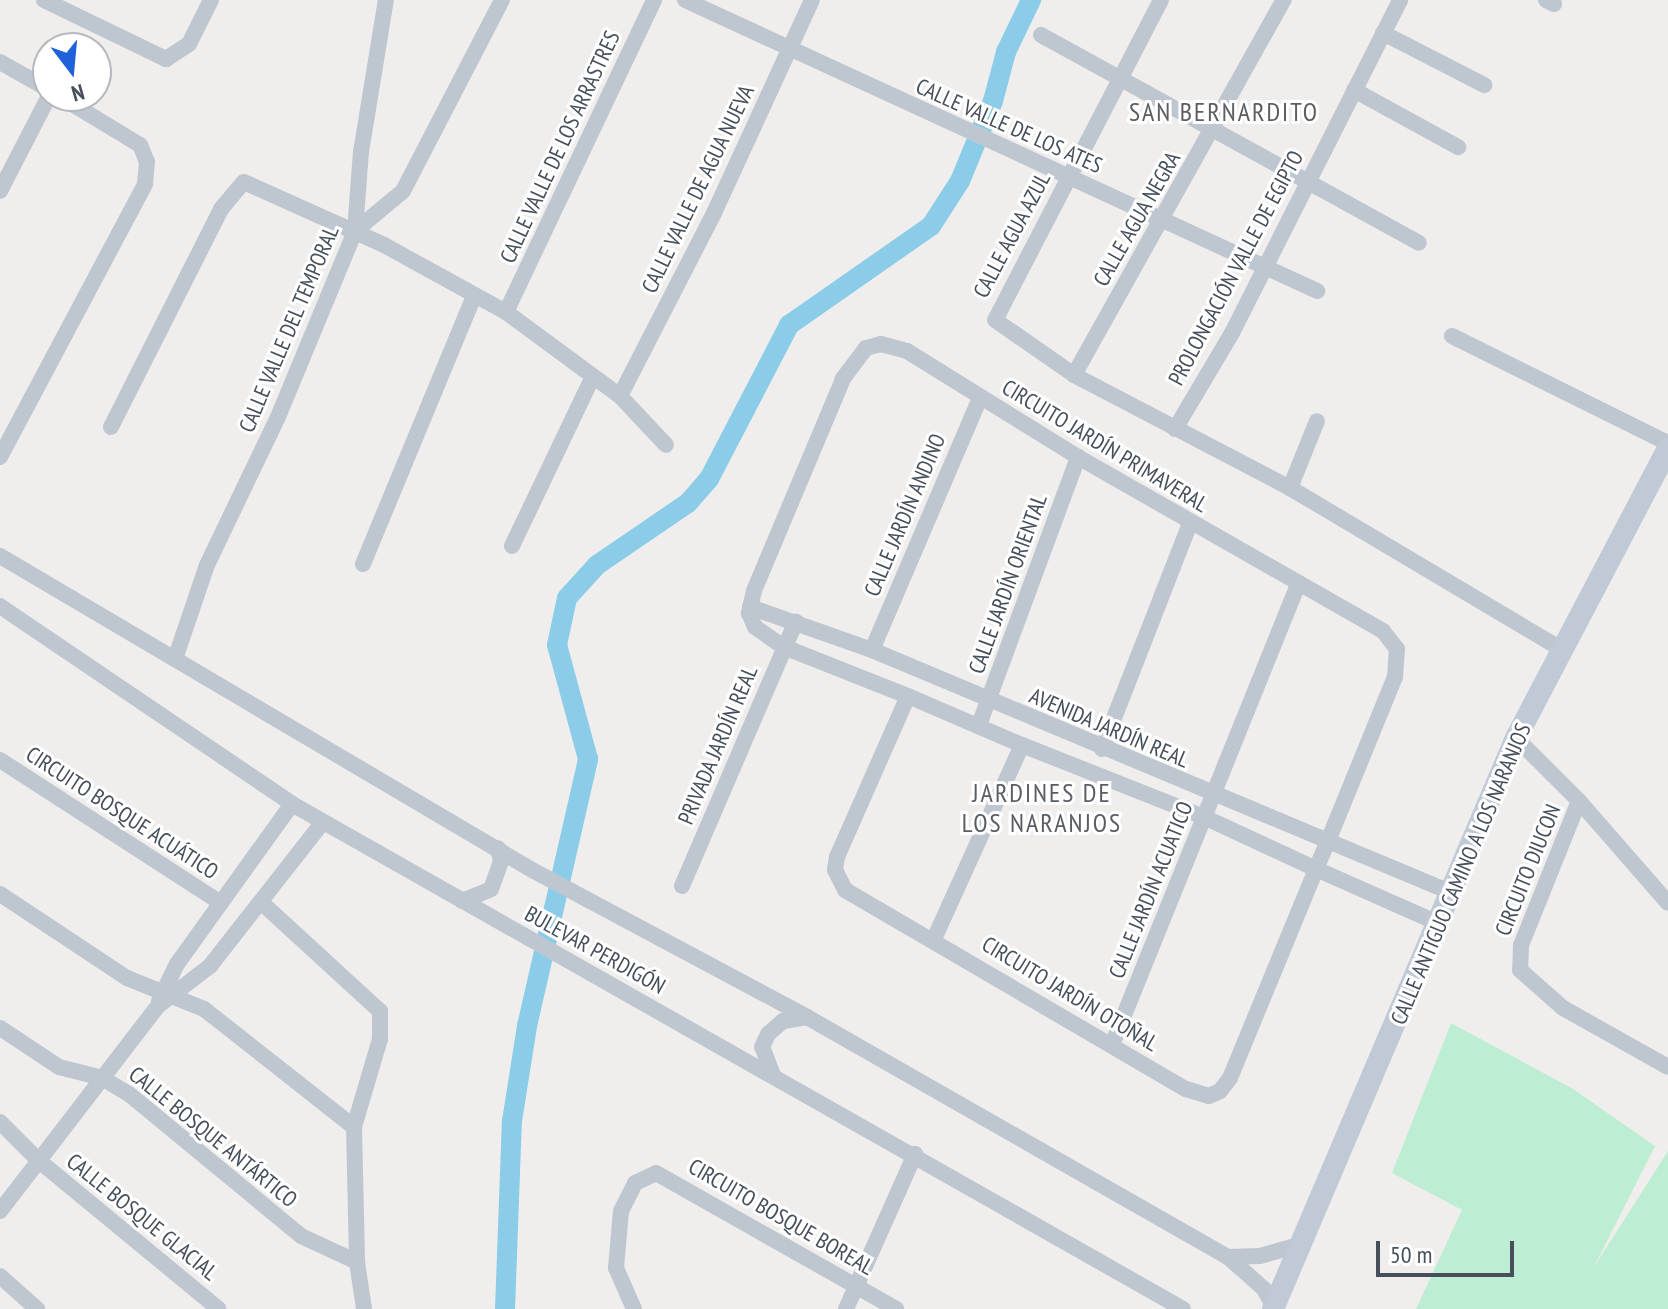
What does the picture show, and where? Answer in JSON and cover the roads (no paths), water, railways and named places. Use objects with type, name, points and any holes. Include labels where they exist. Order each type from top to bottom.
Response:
[{"type":"street","points":[[44,0],[155,56],[175,57],[189,44],[211,0]]},
{"type":"street","name":"CALLE VALLE DEL TEMPORAL","points":[[175,659],[207,565],[278,417],[355,231],[361,152],[386,0]]},
{"type":"street","points":[[355,231],[403,191],[502,0]]},
{"type":"street","name":"CALLE VALLE DE LOS ARRASTRES","points":[[506,312],[654,0]]},
{"type":"street","name":"CALLE VALLE DE LOS ATES","points":[[685,0],[1317,291]]},
{"type":"street","name":"CALLE VALLE DE AGUA NUEVA","points":[[620,396],[714,213],[812,0]]},
{"type":"street","name":"CALLE AGUA AZUL","points":[[1074,375],[995,320],[1161,0]]},
{"type":"street","name":"CALLE AGUA NEGRA","points":[[1074,375],[1161,217],[1215,130],[1284,0]]},
{"type":"street","name":"PROLONGACIÓN VALLE DE EGIPTO","points":[[1175,429],[1232,333],[1263,264],[1400,0]]},
{"type":"street","points":[[1383,33],[1484,85]]},
{"type":"street","points":[[1041,35],[1122,77],[1305,184],[1419,243]]},
{"type":"street","points":[[0,62],[32,80]]},
{"type":"street","points":[[1354,90],[1458,147]]},
{"type":"street","points":[[0,191],[41,112]]},
{"type":"street","points":[[0,457],[145,184],[147,162],[140,145],[85,112]]},
{"type":"street","points":[[111,427],[230,193],[244,182],[264,188],[355,231],[506,312],[620,396],[666,445]]},
{"type":"street","points":[[363,564],[474,296]]},
{"type":"street","points":[[1452,336],[1668,446]]},
{"type":"street","name":"CIRCUITO JARDÍN PRIMAVERAL","points":[[751,614],[843,379],[866,348],[881,344],[907,351],[1190,523],[1383,631],[1397,649],[1395,677],[1328,841]]},
{"type":"street","points":[[1074,375],[1290,488],[1561,649]]},
{"type":"street","points":[[512,546],[592,378]]},
{"type":"street","name":"CALLE JARDÍN ANDINO","points":[[872,650],[980,398]]},
{"type":"street","points":[[1290,488],[1317,421]]},
{"type":"street","name":"CALLE ANTIGUO CAMINO A LOS NARANJOS","points":[[1273,1308],[1516,738],[1668,446]]},
{"type":"street","name":"CALLE JARDÍN ORIENTAL","points":[[979,725],[1078,457]]},
{"type":"street","points":[[1102,749],[1190,523]]},
{"type":"street","points":[[0,556],[534,871],[807,1017],[1228,1257],[1264,1289],[1273,1308]]},
{"type":"street","name":"CALLE JARDÍN ACUATICO","points":[[1112,1045],[1298,585]]},
{"type":"street","name":"BULEVAR PERDIGÓN","points":[[0,606],[292,804],[915,1154],[1183,1309]]},
{"type":"street","name":"AVENIDA JARDÍN REAL","points":[[751,614],[796,621],[872,650],[1213,796],[1450,892]]},
{"type":"street","name":"AVENIDA JARDÍN REAL","points":[[751,614],[784,647],[1204,817],[1438,923]]},
{"type":"street","name":"PRIVADA JARDÍN REAL","points":[[682,886],[796,621]]},
{"type":"street","name":"CIRCUITO JARDÍN OTOÑAL","points":[[908,696],[835,870],[845,890],[934,939],[1186,1089],[1209,1096],[1220,1091],[1230,1078],[1328,841]]},
{"type":"street","points":[[1516,738],[1579,801],[1668,903]]},
{"type":"street","points":[[934,939],[1022,745]]},
{"type":"street","name":"CIRCUITO BOSQUE ACUÁTICO","points":[[0,760],[221,903]]},
{"type":"street","name":"CIRCUITO DIUCON","points":[[1579,801],[1521,945],[1520,970],[1563,1008],[1668,1067]]},
{"type":"street","points":[[0,1211],[165,998],[221,903],[292,804]]},
{"type":"street","points":[[165,998],[210,966],[323,822]]},
{"type":"street","points":[[462,901],[491,889],[499,874],[498,848]]},
{"type":"street","points":[[0,894],[127,978],[165,998],[204,1009],[354,1127]]},
{"type":"street","points":[[262,903],[380,1011],[380,1039],[354,1127],[357,1262],[364,1309]]},
{"type":"street","points":[[773,1075],[762,1047],[768,1034],[783,1021],[807,1017]]},
{"type":"street","name":"CALLE BOSQUE ANTÁRTICO","points":[[0,1028],[59,1067],[102,1078],[146,1106],[301,1236],[357,1262]]},
{"type":"street","points":[[0,1122],[38,1160]]},
{"type":"street","points":[[846,1309],[915,1154]]},
{"type":"street","name":"CALLE BOSQUE GLACIAL","points":[[38,1160],[219,1309]]},
{"type":"street","name":"CIRCUITO BOSQUE BOREAL","points":[[634,1309],[616,1268],[621,1211],[627,1195],[647,1174],[679,1183],[896,1309]]},
{"type":"street","points":[[1228,1257],[1260,1256],[1302,1244]]},
{"type":"street","points":[[0,1276],[37,1309]]},
{"type":"waterway","points":[[505,1309],[512,1121],[527,1026],[588,759],[557,645],[567,598],[597,565],[688,503],[709,479],[789,325],[931,226],[960,181],[993,101],[1006,52],[1031,0]]},
{"type":"district","name":"SAN BERNARDITO","points":[[1224,112]]},
{"type":"district","name":"JARDINES DE LOS NARANJOS","points":[[1042,808]]}]
